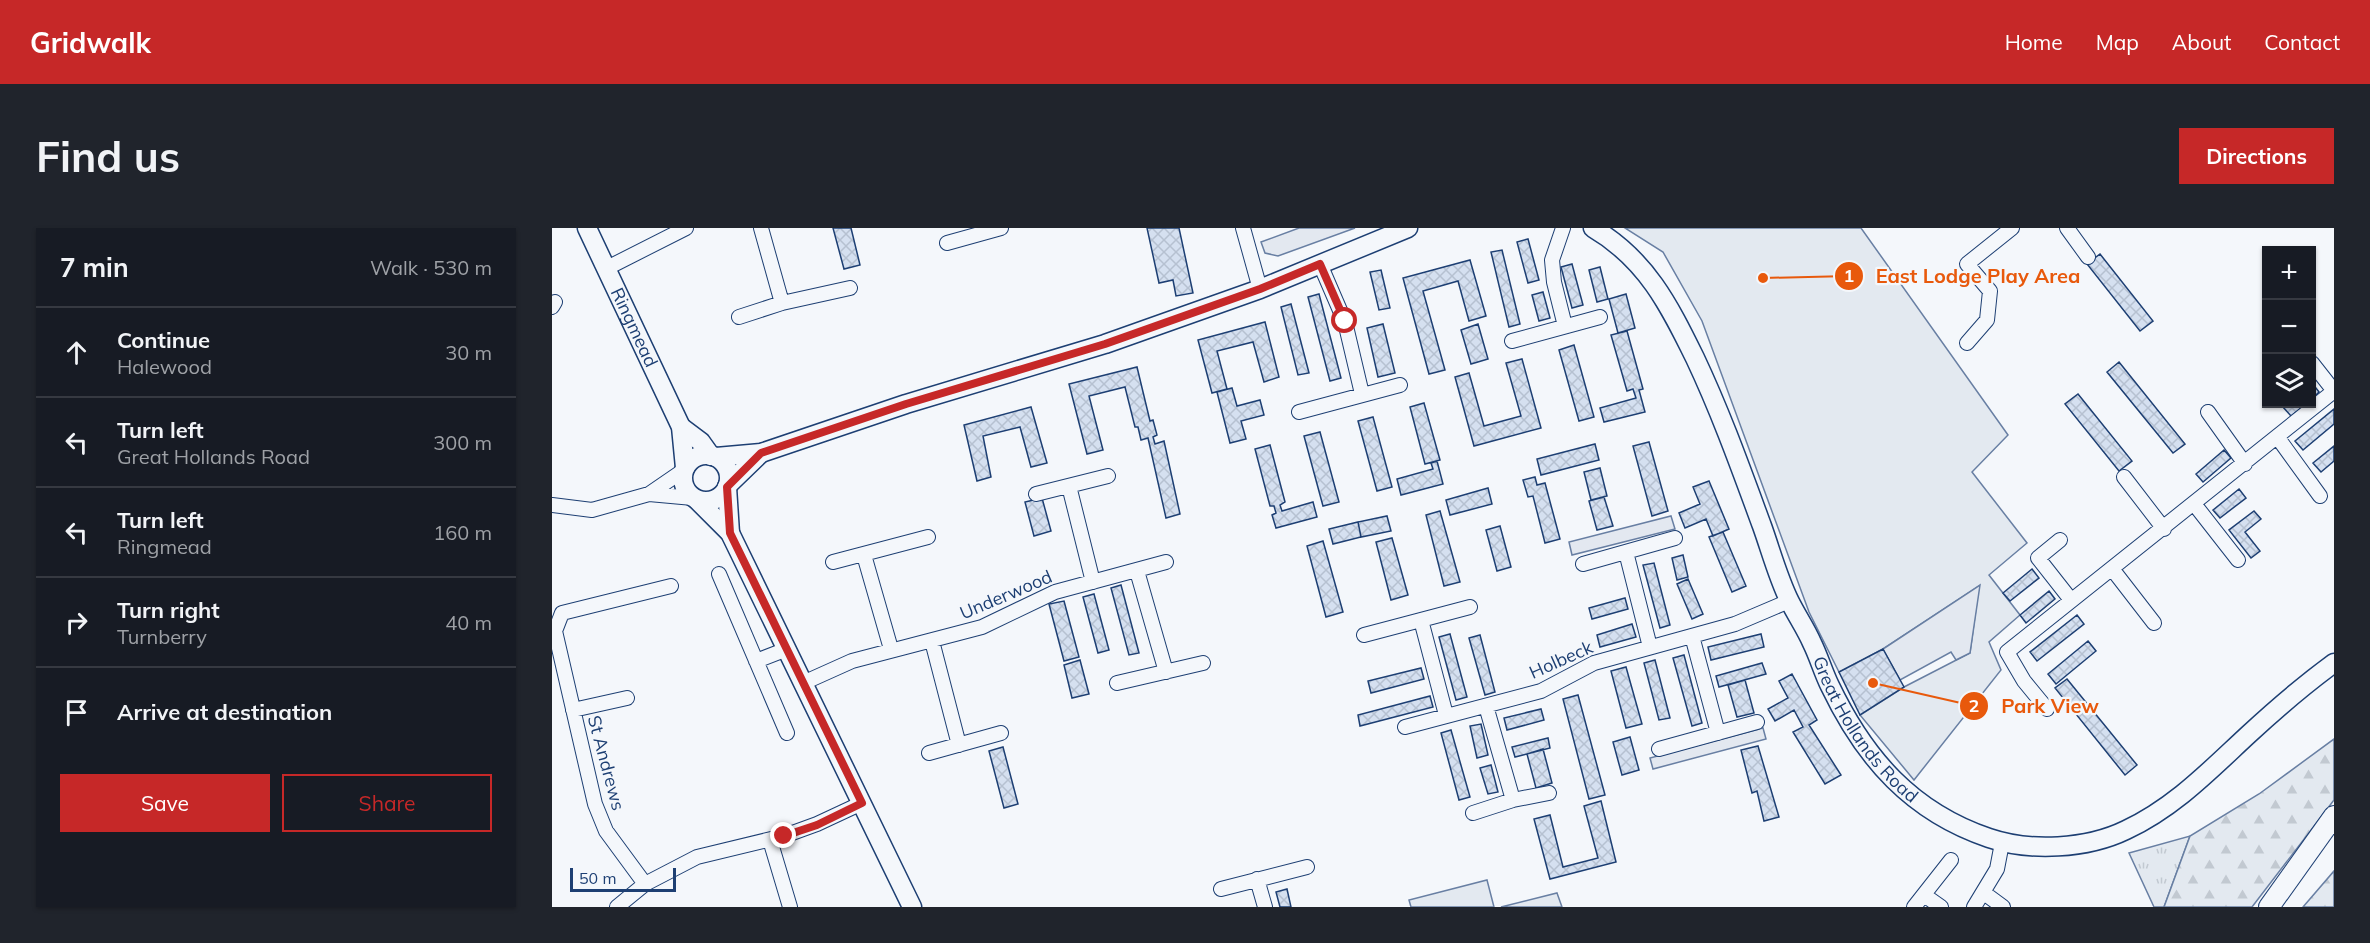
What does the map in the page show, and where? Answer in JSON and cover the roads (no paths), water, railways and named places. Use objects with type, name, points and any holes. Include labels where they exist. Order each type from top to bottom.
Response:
[{"type":"main road","points":[[2269,907],[2334,816]]},
{"type":"street","name":"Ringmead","points":[[587,228],[681,427],[684,469]]},
{"type":"street","points":[[606,268],[686,228]]},
{"type":"street","points":[[761,228],[782,303]]},
{"type":"street","points":[[947,243],[981,231],[1000,228]]},
{"type":"street","points":[[1243,228],[1260,289]]},
{"type":"street","points":[[552,505],[592,510],[649,494],[684,469],[696,457],[761,453],[906,404],[1105,344],[1260,289],[1408,228]]},
{"type":"street","points":[[1563,228],[1552,260],[1554,282],[1565,326]]},
{"type":"street","name":"Great Hollands Road","points":[[1593,228],[1636,260],[1666,300],[1714,398],[1789,601],[1853,727],[1892,780],[1926,809],[1962,829],[2002,843],[2046,847],[2094,840],[2122,832],[2153,816],[2186,793],[2297,691],[2334,663]]},
{"type":"street","points":[[2067,228],[2088,257]]},
{"type":"street","points":[[1967,343],[1987,320],[1990,291],[1968,264],[2003,231]]},
{"type":"street","points":[[1320,264],[1345,321],[1362,394]]},
{"type":"street","points":[[739,317],[782,303],[850,288]]},
{"type":"street","points":[[1512,340],[1600,317]]},
{"type":"street","points":[[2316,368],[2334,391],[2316,406]]},
{"type":"street","points":[[1299,412],[1400,385]]},
{"type":"street","points":[[2047,709],[2024,681],[2007,652],[2071,600],[2113,570],[2314,408]]},
{"type":"street","points":[[2208,412],[2245,464]]},
{"type":"street","name":"Ringmead","points":[[681,427],[701,442],[714,457]]},
{"type":"street","points":[[2278,438],[2320,496]]},
{"type":"street","points":[[649,494],[704,501],[718,498],[761,453]]},
{"type":"street","points":[[714,457],[727,469],[730,533]]},
{"type":"street","points":[[684,469],[684,485],[730,533],[912,907]]},
{"type":"street","points":[[1035,494],[1108,476]]},
{"type":"street","points":[[2124,477],[2164,529]]},
{"type":"street","points":[[1069,486],[1093,582]]},
{"type":"street","points":[[2194,505],[2238,560]]},
{"type":"street","points":[[833,562],[928,537]]},
{"type":"street","points":[[1583,564],[1675,538]]},
{"type":"street","points":[[2060,540],[2038,558],[2071,600]]},
{"type":"street","points":[[1626,552],[1650,647]]},
{"type":"street","points":[[864,555],[891,649]]},
{"type":"street","name":"Underwood","points":[[803,683],[852,661],[982,627],[1055,592],[1166,562]]},
{"type":"street","points":[[2113,570],[2154,623]]},
{"type":"street","points":[[1137,571],[1166,672]]},
{"type":"street","points":[[719,574],[787,733]]},
{"type":"street","name":"St Andrews","points":[[645,884],[606,831],[595,804],[555,631],[562,613],[671,586]]},
{"type":"street","name":"Holbeck","points":[[1405,727],[1541,691],[1594,663],[1735,624],[1789,601]]},
{"type":"street","points":[[1364,634],[1470,608]]},
{"type":"street","points":[[1421,620],[1446,715]]},
{"type":"street","points":[[1692,636],[1718,733]]},
{"type":"street","points":[[932,641],[959,745]]},
{"type":"street","points":[[756,661],[787,649]]},
{"type":"street","points":[[1117,683],[1203,663]]},
{"type":"street","name":"St Andrews","points":[[573,710],[627,698]]},
{"type":"street","points":[[1486,706],[1513,800]]},
{"type":"street","points":[[1659,749],[1757,722]]},
{"type":"street","points":[[929,753],[1001,733]]},
{"type":"street","points":[[1473,813],[1513,800],[1549,793]]},
{"type":"street","points":[[617,907],[645,884],[697,857],[770,840],[817,825],[862,803]]},
{"type":"street","points":[[770,840],[790,907]]},
{"type":"street","points":[[1974,907],[1997,869],[2002,843]]},
{"type":"street","points":[[1914,907],[1951,860]]},
{"type":"street","points":[[1221,889],[1307,867]]},
{"type":"street","points":[[1257,879],[1265,907]]},
{"type":"street","points":[[1984,893],[2004,907]]},
{"type":"street","points":[[1924,895],[1941,907]]},
{"type":"place","name":"East Lodge Play Area","points":[[1763,278]]},
{"type":"place","name":"Park View","points":[[1873,683]]}]
